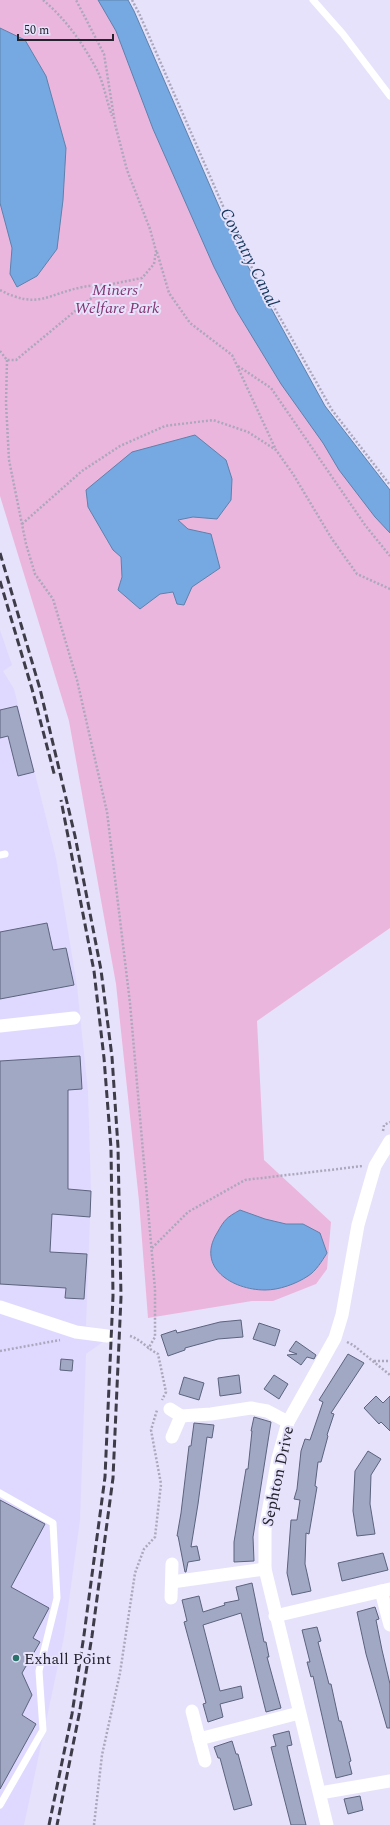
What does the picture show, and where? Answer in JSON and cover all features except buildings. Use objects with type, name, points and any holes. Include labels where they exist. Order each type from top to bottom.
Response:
[{"type":"street","points":[[0,1026],[74,1018]]},
{"type":"street","name":"Sephton Drive","points":[[327,1825],[275,1616],[265,1569],[265,1529],[278,1458],[288,1422],[335,1338],[342,1315],[358,1225],[375,1166],[386,1140]]},
{"type":"street","points":[[0,1307],[76,1332],[107,1336]]},
{"type":"street","points":[[170,1409],[181,1416],[211,1414],[251,1408],[267,1411],[288,1422]]},
{"type":"street","points":[[172,1437],[181,1416]]},
{"type":"street","points":[[171,1598],[172,1564]]},
{"type":"street","points":[[172,1582],[265,1569]]},
{"type":"street","points":[[275,1616],[385,1590],[390,1624]]},
{"type":"street","points":[[192,1711],[205,1761]]},
{"type":"street","points":[[199,1739],[299,1713]]},
{"type":"street","points":[[320,1793],[390,1781]]},
{"type":"lane","points":[[313,0],[343,34],[390,96]]},
{"type":"lane","points":[[0,1494],[52,1523],[57,1598],[39,1671],[43,1730],[0,1805]]},
{"type":"path","points":[[43,0],[55,10],[81,43],[98,73],[115,124],[127,170],[150,229],[169,293],[190,323],[232,355],[276,450],[293,474],[332,539],[357,574],[390,589]]},
{"type":"path","points":[[76,0],[104,54],[115,124]]},
{"type":"path","points":[[132,0],[243,252],[332,410],[390,485]]},
{"type":"path","points":[[0,290],[12,296],[34,301],[84,287],[112,284],[142,278],[154,264],[156,251]]},
{"type":"path","points":[[7,360],[16,360],[86,302],[112,284]]},
{"type":"path","points":[[0,351],[7,360],[6,403],[9,460],[26,544],[35,574],[53,599],[77,680],[107,812],[130,1003],[152,1248],[156,1322],[155,1337],[148,1349]]},
{"type":"path","points":[[238,366],[271,388],[365,526],[390,556]]},
{"type":"path","points":[[22,524],[82,471],[120,446],[165,426],[213,420],[248,432],[276,450]]},
{"type":"path","points":[[386,1140],[384,1125],[390,1122]]},
{"type":"path","points":[[152,1248],[188,1212],[245,1180],[368,1166]]},
{"type":"path","points":[[0,1351],[63,1340],[76,1332]]},
{"type":"path","points":[[94,1825],[102,1755],[120,1674],[135,1573],[144,1549],[155,1537],[161,1484],[151,1430],[157,1411],[166,1392],[158,1354],[148,1349],[140,1341],[130,1336]]},
{"type":"path","points":[[335,1338],[353,1345],[390,1375]]},
{"type":"path","points":[[374,1361],[390,1361]]},
{"type":"shaded area","points":[[0,630],[12,665],[3,671],[14,689],[56,858],[77,986],[88,1092],[91,1191],[86,1326],[105,1330],[104,1341],[86,1354],[80,1520],[64,1637],[24,1825],[0,1825]]},
{"type":"green space","name":"Miners' Welfare Park","points":[[0,0],[113,0],[224,255],[390,511],[390,928],[257,1021],[264,1160],[331,1222],[327,1269],[316,1284],[273,1301],[252,1301],[148,1318],[139,1201],[116,984],[69,721],[0,496]]},
{"type":"water","points":[[98,0],[128,0],[234,241],[325,406],[390,490],[390,533],[375,517],[339,470],[323,443],[281,384],[236,310],[214,267],[153,129],[116,31]]},
{"type":"water","points":[[0,28],[25,40],[46,76],[66,148],[63,200],[57,249],[37,276],[17,287],[10,274],[12,248],[0,203]]},
{"type":"water","points":[[195,435],[226,460],[232,479],[231,500],[217,519],[193,517],[178,520],[188,529],[211,534],[220,568],[192,587],[184,605],[177,604],[173,592],[160,594],[140,609],[118,590],[122,577],[121,557],[113,550],[88,507],[86,490],[132,452]]},
{"type":"water","points":[[240,1210],[265,1219],[286,1224],[303,1224],[320,1233],[327,1253],[319,1266],[311,1274],[298,1282],[282,1288],[270,1290],[253,1289],[230,1281],[214,1266],[211,1256],[212,1245],[224,1222]]},
{"type":"railway","points":[[0,553],[40,689],[75,836],[101,970],[112,1057],[118,1147],[121,1297],[113,1478],[92,1636],[79,1715],[57,1825]]},
{"type":"railway","points":[[0,581],[32,689],[55,777]]},
{"type":"railway","points":[[49,1825],[72,1714],[105,1477],[113,1296],[111,1148],[104,1058],[94,971],[61,800]]},
{"type":"place","name":"Exhall Point","points":[[16,1658]]},
{"type":"water label","name":"Coventry Canal","points":[[250,257]]}]
